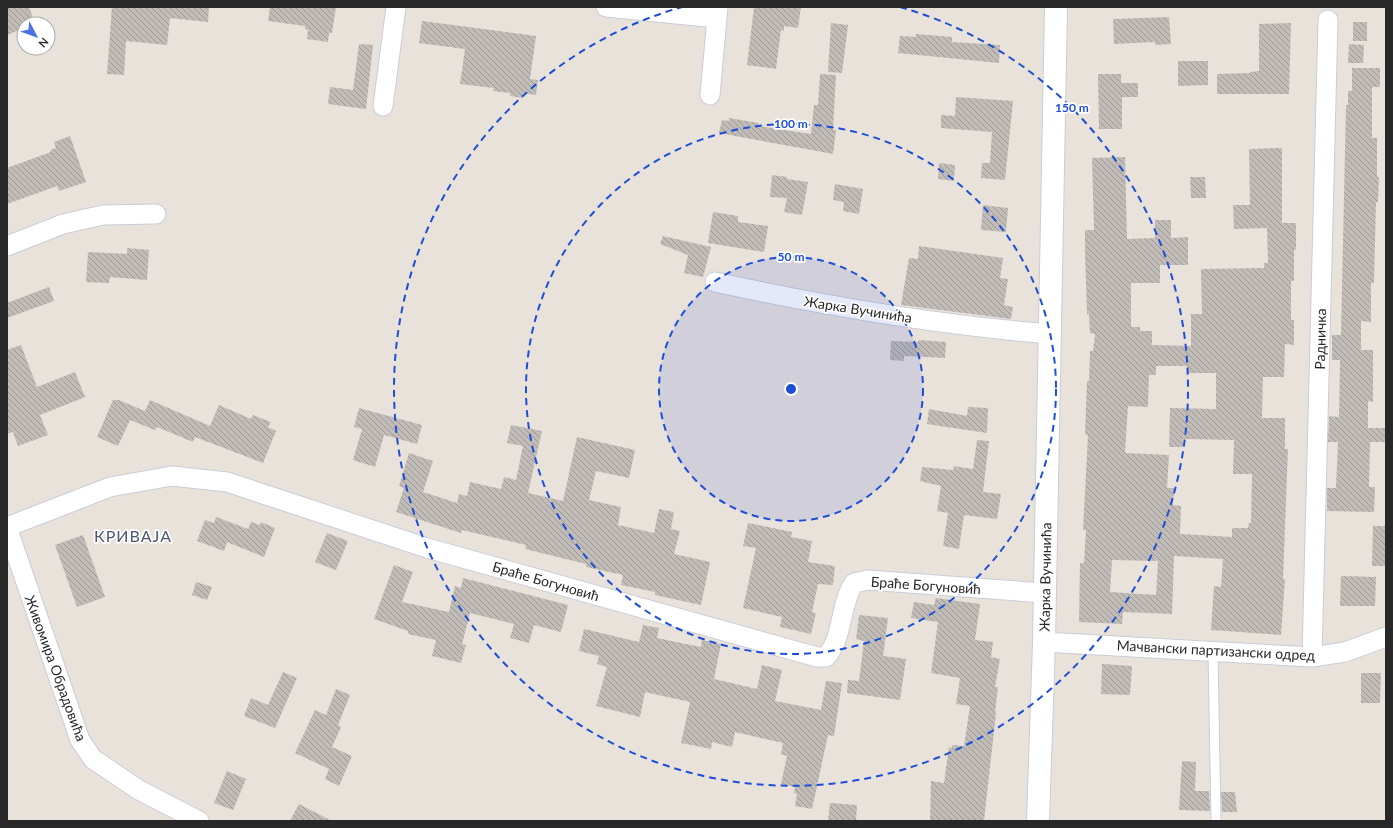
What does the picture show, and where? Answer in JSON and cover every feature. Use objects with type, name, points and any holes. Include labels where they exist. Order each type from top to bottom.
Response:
[{"type":"street","points":[[382,106],[396,7]]},
{"type":"street","points":[[606,7],[718,13],[710,95]]},
{"type":"street","name":"Жарка Вучинића","points":[[1038,821],[1044,642],[1056,7]]},
{"type":"street","name":"Радничка","points":[[1312,657],[1328,20]]},
{"type":"street","points":[[7,246],[64,224],[103,215],[156,214]]},
{"type":"street","name":"Жарка Вучинића","points":[[715,282],[797,300],[989,329],[1050,334]]},
{"type":"street","name":"Браће Богуновић","points":[[7,527],[110,488],[172,476],[227,482],[427,548],[817,657],[826,657],[834,648],[848,593],[854,583],[868,580],[1044,593]]},
{"type":"street","name":"Живомира Обрадовића","points":[[7,527],[80,740],[93,759],[139,790],[199,821]]},
{"type":"street","name":"Мачвански партизански одред","points":[[1044,642],[1312,657],[1345,652],[1386,637]]},
{"type":"lane","points":[[1213,651],[1216,821]]},
{"type":"building","points":[[7,7],[29,7],[32,16],[16,16],[16,31],[7,35]]},
{"type":"building","points":[[112,7],[209,7],[208,22],[170,18],[167,45],[126,41],[124,75],[107,74]]},
{"type":"building","points":[[270,7],[336,7],[332,33],[329,33],[328,42],[307,39],[308,30],[305,29],[305,26],[268,21]]},
{"type":"building","points":[[754,7],[801,7],[798,28],[784,26],[784,31],[781,30],[776,69],[747,65]]},
{"type":"building","points":[[1169,17],[1171,44],[1155,45],[1155,42],[1114,44],[1113,19]]},
{"type":"building","points":[[422,21],[536,36],[530,79],[538,80],[536,95],[524,93],[523,98],[510,96],[510,93],[493,91],[494,88],[460,84],[465,49],[419,43]]},
{"type":"building","points":[[1353,22],[1367,22],[1367,41],[1353,41]]},
{"type":"building","points":[[831,23],[848,25],[842,73],[828,72]]},
{"type":"building","points":[[1291,23],[1289,94],[1217,94],[1217,74],[1250,73],[1259,71],[1259,24]]},
{"type":"building","points":[[916,34],[952,37],[952,42],[1000,45],[999,63],[898,53],[900,36],[916,37]]},
{"type":"building","points":[[359,44],[373,45],[366,109],[328,104],[330,87],[353,90]]},
{"type":"building","points":[[1349,44],[1364,45],[1363,63],[1348,63]]},
{"type":"building","points":[[1178,61],[1208,61],[1208,85],[1178,86]]},
{"type":"building","points":[[1352,68],[1380,68],[1380,87],[1372,87],[1372,138],[1377,138],[1377,177],[1379,177],[1378,202],[1376,202],[1374,283],[1371,283],[1371,322],[1361,321],[1361,350],[1373,350],[1373,402],[1368,401],[1368,428],[1386,428],[1386,442],[1370,442],[1369,487],[1375,487],[1374,512],[1327,511],[1327,488],[1336,488],[1338,442],[1328,442],[1329,416],[1339,417],[1340,360],[1332,360],[1332,335],[1341,335],[1346,105],[1348,105],[1348,91],[1352,91]]},
{"type":"building","points":[[820,74],[836,75],[833,130],[836,130],[833,154],[719,133],[722,120],[729,121],[729,118],[759,123],[758,126],[811,134],[814,105],[818,105]]},
{"type":"building","points":[[1098,74],[1121,74],[1121,83],[1138,83],[1138,97],[1122,97],[1122,129],[1099,129]]},
{"type":"building","points":[[956,97],[1013,101],[1005,180],[981,178],[982,163],[990,163],[992,132],[941,128],[941,115],[955,116]]},
{"type":"building","points":[[70,136],[86,182],[59,191],[57,186],[7,204],[7,168],[51,152],[50,150],[56,148],[54,142]]},
{"type":"building","points":[[1282,148],[1282,223],[1296,223],[1294,281],[1291,281],[1291,320],[1294,320],[1294,345],[1285,344],[1284,377],[1263,377],[1262,418],[1285,418],[1285,449],[1288,449],[1283,579],[1285,579],[1281,635],[1211,630],[1214,586],[1221,587],[1223,559],[1174,556],[1172,614],[1123,612],[1122,624],[1079,622],[1080,563],[1084,563],[1086,530],[1083,530],[1088,435],[1085,434],[1087,381],[1089,381],[1090,351],[1093,351],[1095,334],[1090,333],[1089,314],[1087,314],[1085,251],[1085,230],[1094,230],[1092,158],[1125,157],[1127,239],[1155,238],[1155,220],[1171,220],[1171,238],[1188,237],[1188,265],[1160,265],[1160,283],[1131,283],[1131,327],[1140,327],[1140,331],[1152,331],[1152,345],[1191,346],[1191,314],[1202,314],[1201,269],[1264,268],[1264,263],[1268,263],[1267,228],[1234,229],[1233,205],[1250,205],[1249,149]],"holes":[[[1156,366],[1187,366],[1187,373],[1216,373],[1216,409],[1170,408],[1169,447],[1183,447],[1183,439],[1234,440],[1233,474],[1252,474],[1251,523],[1249,523],[1248,528],[1232,528],[1232,537],[1180,534],[1181,506],[1173,505],[1174,488],[1167,488],[1169,455],[1125,453],[1128,406],[1148,407],[1149,375],[1156,375]],[[1112,560],[1158,561],[1156,595],[1110,592]]]},
{"type":"building","points":[[939,163],[955,165],[954,181],[938,179]]},
{"type":"building","points":[[772,175],[808,182],[802,215],[784,212],[787,198],[770,197]]},
{"type":"building","points":[[1190,177],[1205,177],[1206,198],[1191,198]]},
{"type":"building","points":[[835,184],[863,189],[859,214],[843,211],[844,202],[833,200]]},
{"type":"building","points":[[983,205],[1008,208],[1006,232],[981,230]]},
{"type":"building","points":[[713,212],[738,216],[738,222],[768,226],[764,252],[708,243]]},
{"type":"building","points":[[663,236],[711,247],[703,277],[684,273],[688,255],[660,244]]},
{"type":"building","points":[[919,246],[1003,258],[1000,278],[1008,279],[1004,305],[1013,307],[1011,319],[901,305],[909,258],[918,259]]},
{"type":"building","points":[[127,248],[149,250],[147,280],[110,277],[109,283],[86,282],[88,252],[127,254]]},
{"type":"building","points":[[49,287],[54,301],[7,318],[7,303]]},
{"type":"building","points":[[918,340],[946,342],[945,358],[904,356],[904,361],[890,360],[891,341],[918,342]]},
{"type":"building","points":[[21,345],[37,387],[75,372],[85,397],[40,415],[48,435],[18,446],[13,432],[7,434],[7,350]]},
{"type":"building","points":[[113,400],[119,400],[145,411],[150,400],[210,426],[219,405],[251,419],[253,415],[271,422],[268,427],[276,431],[263,463],[195,437],[193,442],[157,427],[155,430],[130,420],[118,446],[97,437]]},
{"type":"building","points":[[968,407],[988,408],[987,433],[927,424],[929,409],[967,416]]},
{"type":"building","points":[[359,408],[422,425],[417,444],[384,435],[375,467],[353,460],[362,429],[354,427]]},
{"type":"building","points":[[511,425],[542,431],[528,493],[563,501],[577,437],[635,450],[629,478],[596,471],[589,500],[621,507],[618,525],[654,533],[659,509],[674,512],[671,529],[680,531],[674,554],[710,562],[701,605],[655,595],[655,592],[621,585],[623,575],[586,567],[586,564],[525,549],[526,545],[462,530],[461,533],[396,512],[404,488],[399,486],[409,453],[433,461],[423,492],[457,503],[459,494],[467,496],[470,482],[501,489],[504,477],[516,480],[523,446],[507,443]]},
{"type":"building","points":[[977,440],[989,441],[983,492],[1001,494],[997,519],[964,515],[959,549],[943,546],[948,513],[937,511],[941,486],[920,481],[922,467],[953,470],[954,466],[973,469]]},
{"type":"building","points":[[216,517],[248,529],[251,522],[260,525],[261,522],[275,528],[264,557],[227,542],[224,551],[197,541],[205,520],[214,523]]},
{"type":"building","points":[[748,523],[792,532],[791,537],[812,541],[808,562],[835,566],[833,585],[818,584],[812,612],[816,613],[811,634],[780,627],[782,617],[743,608],[756,548],[743,546]]},
{"type":"building","points":[[1373,526],[1386,526],[1386,566],[1372,566]]},
{"type":"building","points":[[327,533],[348,541],[336,570],[315,562]]},
{"type":"building","points":[[83,535],[105,597],[77,607],[55,545]]},
{"type":"building","points":[[394,565],[413,572],[402,602],[449,612],[455,586],[461,588],[463,578],[568,605],[561,632],[534,625],[529,643],[510,638],[514,624],[470,613],[462,644],[466,645],[461,663],[432,656],[436,640],[408,634],[408,631],[374,619]]},
{"type":"building","points":[[1341,576],[1376,577],[1375,606],[1340,606]]},
{"type":"building","points":[[196,582],[212,587],[207,600],[192,595]]},
{"type":"building","points":[[936,598],[980,604],[975,640],[993,642],[991,657],[1000,659],[995,687],[998,687],[996,713],[984,821],[930,821],[931,781],[944,783],[949,747],[952,748],[952,745],[964,746],[970,706],[956,704],[960,678],[931,673],[938,622],[911,618],[914,602],[934,605]]},
{"type":"building","points":[[859,615],[888,618],[883,656],[906,659],[900,700],[847,693],[848,680],[859,681],[864,641],[856,639]]},
{"type":"building","points":[[643,625],[659,628],[657,638],[701,647],[702,640],[721,644],[714,679],[757,689],[762,665],[782,670],[775,701],[821,710],[826,681],[842,683],[834,736],[828,735],[812,809],[795,806],[797,794],[794,793],[795,787],[781,784],[787,756],[781,754],[783,743],[735,732],[732,747],[712,742],[711,749],[681,743],[690,702],[645,692],[640,717],[596,706],[607,667],[597,664],[599,656],[579,651],[584,629],[639,642]]},
{"type":"building","points":[[1102,664],[1132,666],[1130,695],[1101,694]]},
{"type":"building","points":[[283,672],[297,678],[275,728],[244,716],[251,698],[268,705]]},
{"type":"building","points":[[1361,673],[1381,673],[1380,703],[1361,703]]},
{"type":"building","points":[[336,689],[350,695],[338,725],[341,727],[332,747],[352,756],[339,786],[325,779],[329,769],[295,753],[315,710],[326,715]]},
{"type":"building","points":[[1182,761],[1196,762],[1195,791],[1209,791],[1210,811],[1179,810]]},
{"type":"building","points":[[227,771],[246,779],[233,810],[214,803]]},
{"type":"building","points":[[1221,792],[1235,792],[1237,812],[1222,812]]},
{"type":"building","points":[[830,803],[857,805],[856,821],[828,821]]},
{"type":"building","points":[[299,804],[332,821],[290,821]]},
{"type":"district","name":"КРИВАЈА","points":[[133,535]]}]
